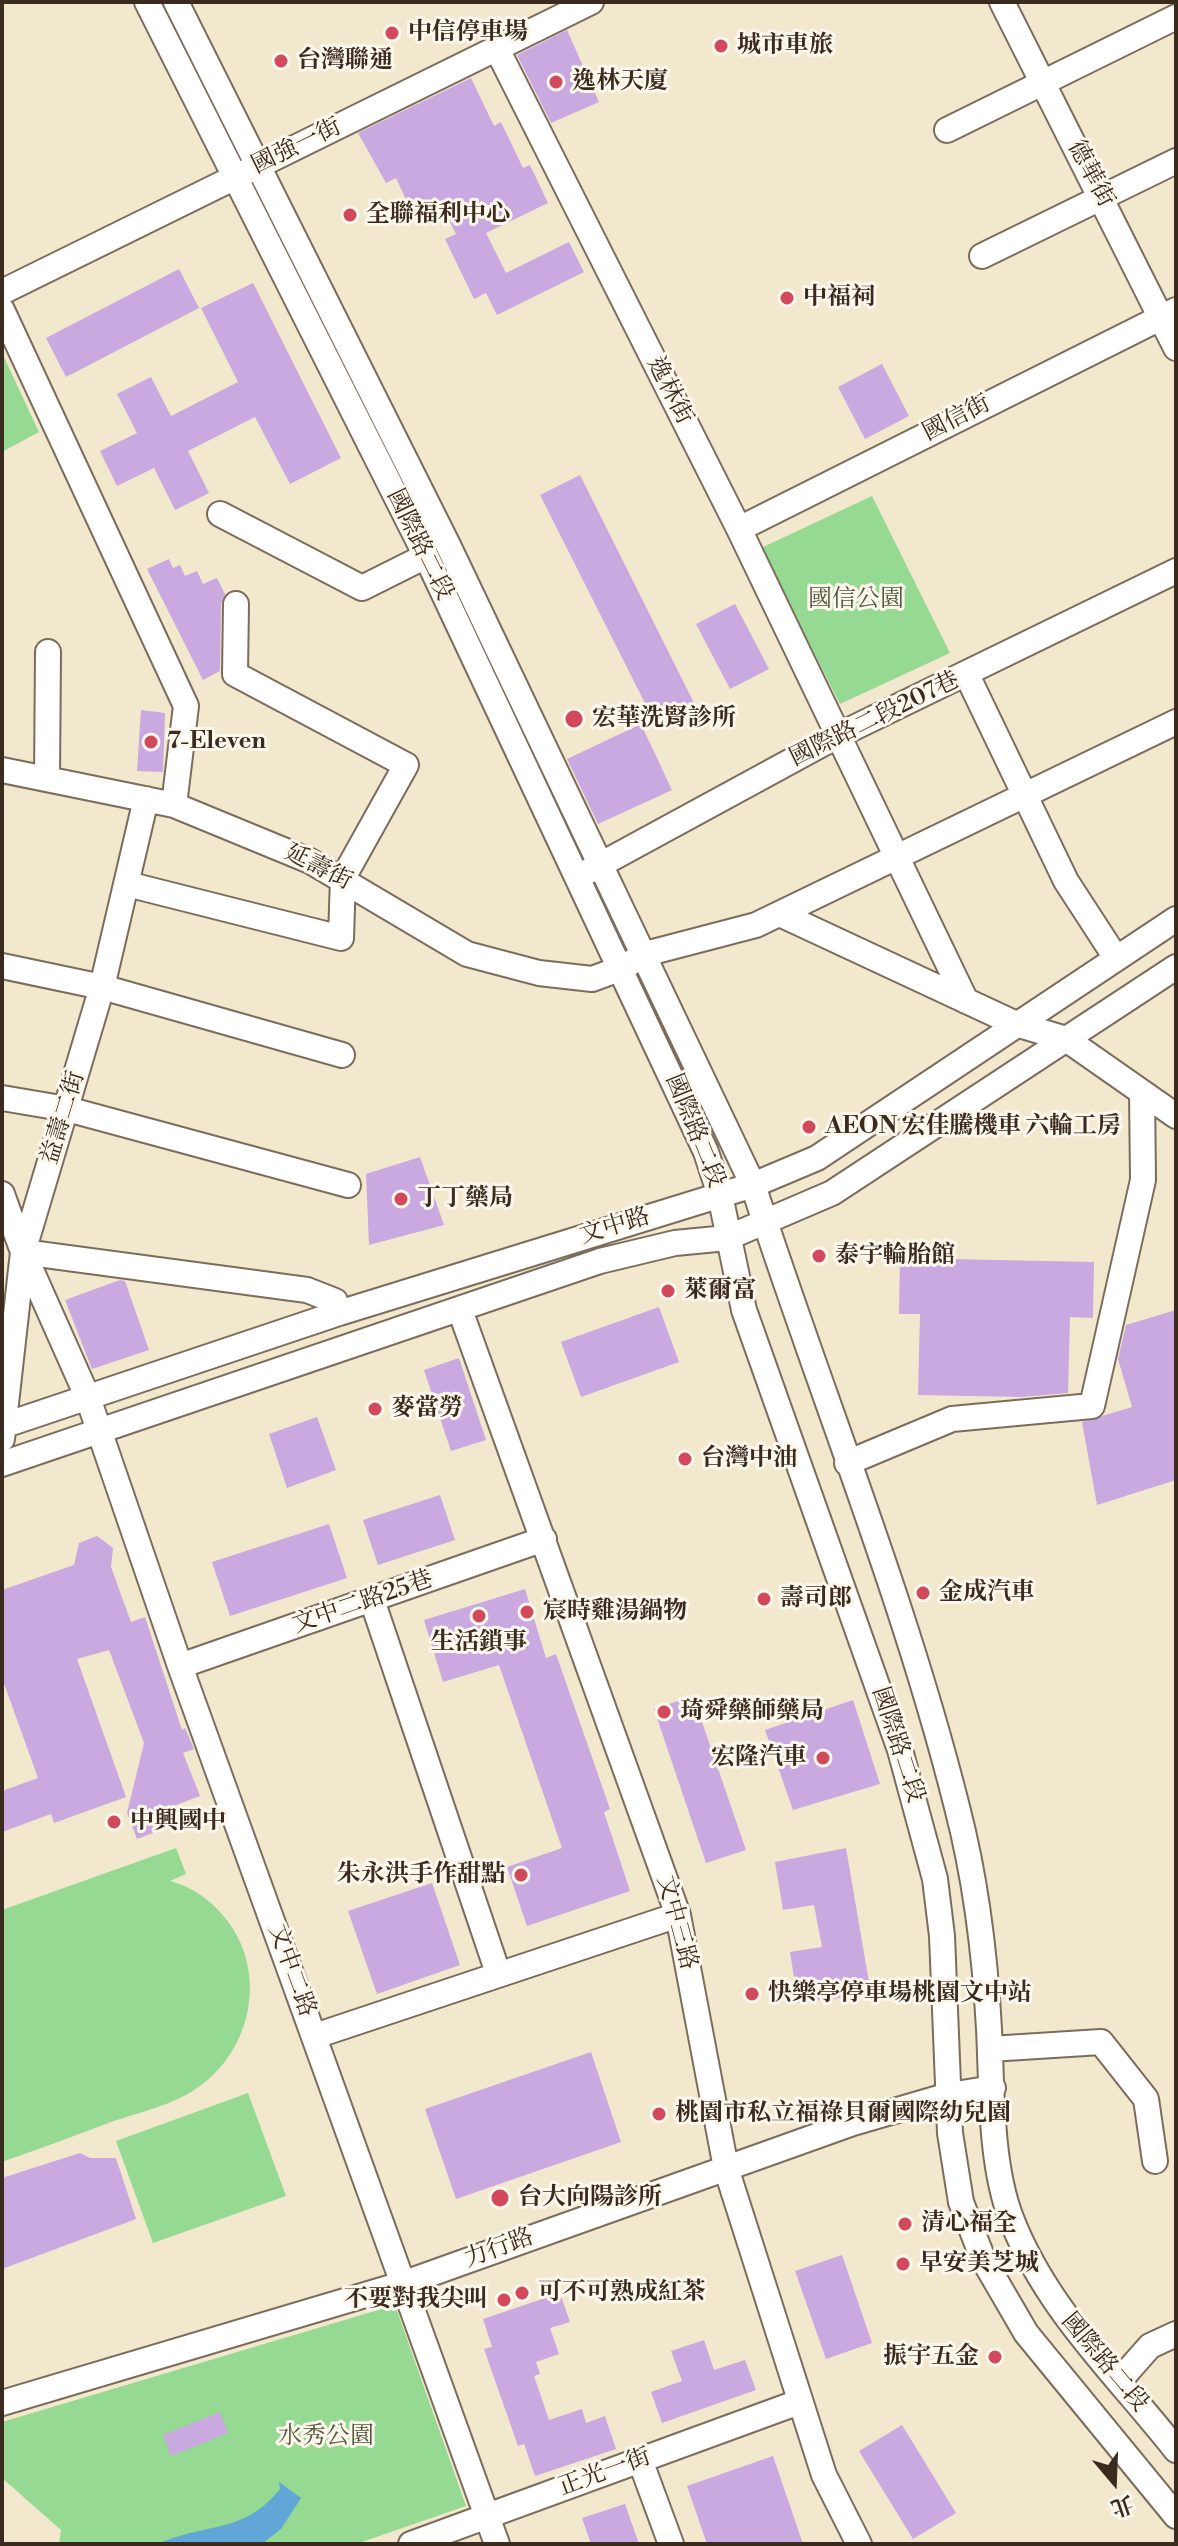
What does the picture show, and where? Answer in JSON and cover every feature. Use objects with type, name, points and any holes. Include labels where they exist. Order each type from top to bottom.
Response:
[{"type":"street","name":"國際路二段","points":[[147,2],[426,556],[701,1139],[720,1195],[744,1310],[900,1750],[920,1817],[935,1879],[942,1936],[950,2133],[961,2202],[983,2259],[1026,2333],[1176,2516]]},
{"type":"street","name":"國際路二段","points":[[176,2],[455,559],[753,1185],[928,1702],[958,1809],[978,1905],[995,2140],[1010,2216],[1062,2315],[1176,2450]]},
{"type":"street","name":"國強一街","points":[[2,292],[591,2]]},
{"type":"street","name":"德華街","points":[[1002,2],[1043,85],[1168,313],[1176,348]]},
{"type":"street","points":[[947,130],[1043,85],[1165,14]]},
{"type":"street","name":"逸林街","points":[[497,49],[739,529],[966,1001]]},
{"type":"street","points":[[982,256],[1176,161]]},
{"type":"street","points":[[2,310],[186,706],[174,805]]},
{"type":"street","name":"國信街","points":[[739,529],[1168,313]]},
{"type":"street","points":[[220,514],[362,588],[426,556]]},
{"type":"street","name":"國際路二段207巷","points":[[578,877],[837,736],[1176,571]]},
{"type":"street","points":[[127,884],[341,938],[343,878],[406,765],[235,674],[236,604]]},
{"type":"street","points":[[47,779],[48,652]]},
{"type":"street","points":[[967,675],[1066,881],[1116,958]]},
{"type":"street","name":"延壽街","points":[[2,770],[174,805],[251,835],[343,878],[467,954],[539,973],[592,979],[622,968],[645,954],[756,925],[1176,722]]},
{"type":"street","name":"益壽二街","points":[[3,1430],[23,1252],[102,987],[146,799]]},
{"type":"street","points":[[780,914],[1016,1024],[1066,1039],[1176,1116]]},
{"type":"street","name":"文中路","points":[[3,1430],[339,1313],[753,1185],[817,1158],[1176,919]]},
{"type":"street","points":[[2,966],[102,987],[342,1055]]},
{"type":"street","name":"文中路","points":[[2,1464],[600,1261],[675,1243],[727,1238],[765,1224],[832,1193],[1176,967]]},
{"type":"street","points":[[847,1463],[952,1419],[1092,1406],[1143,1180],[1142,1093]]},
{"type":"street","points":[[2,1098],[67,1109],[348,1185]]},
{"type":"street","name":"文中二路","points":[[2,1194],[23,1252],[88,1398],[180,1666],[497,2544]]},
{"type":"street","points":[[23,1252],[307,1290],[335,1301],[339,1313]]},
{"type":"street","name":"文中三路","points":[[460,1310],[678,1915],[726,2168],[824,2475],[859,2544]]},
{"type":"street","name":"文中二路25巷","points":[[180,1666],[544,1539]]},
{"type":"street","points":[[372,1600],[498,1973]]},
{"type":"street","points":[[315,2036],[678,1915]]},
{"type":"street","points":[[990,2049],[1101,2042],[1146,2099],[1155,2161]]},
{"type":"street","name":"力行路","points":[[2,2403],[402,2284],[853,2123],[949,2095],[993,2088]]},
{"type":"street","points":[[1119,2381],[1150,2346],[1176,2334]]},
{"type":"street","name":"正光一街","points":[[411,2544],[799,2402]]},
{"type":"street","points":[[640,2460],[671,2544]]},
{"type":"green space","points":[[2,353],[39,432],[2,452]]},
{"type":"green space","name":"國信公園","points":[[872,496],[950,653],[840,704],[761,548]]},
{"type":"green space","points":[[176,1848],[186,1874],[170,1881],[195,1892],[217,1909],[234,1930],[245,1955],[250,1996],[247,2016],[231,2053],[204,2083],[186,2095],[2,2162],[2,1910]]},
{"type":"green space","points":[[248,2093],[286,2196],[153,2243],[116,2141]]},
{"type":"green space","name":"水秀公園","points":[[395,2305],[466,2506],[356,2544],[59,2544],[61,2530],[2,2478],[2,2422]]},
{"type":"water","points":[[279,2482],[301,2498],[281,2529],[262,2544],[158,2544],[223,2526],[252,2514],[280,2489]]},
{"type":"building","name":"逸林天廈","points":[[567,30],[599,102],[551,123],[517,55]]},
{"type":"building","points":[[471,78],[494,126],[501,122],[523,168],[530,165],[548,203],[486,233],[506,273],[569,242],[584,272],[497,315],[486,293],[474,299],[445,239],[456,234],[440,202],[413,215],[396,178],[386,183],[358,133]]},
{"type":"building","points":[[179,269],[199,308],[66,377],[46,338]]},
{"type":"building","points":[[253,283],[341,458],[290,484],[255,417],[188,451],[209,493],[175,510],[154,468],[117,486],[100,451],[137,433],[117,394],[151,377],[171,416],[238,382],[201,308]]},
{"type":"building","points":[[882,364],[909,416],[865,439],[838,387]]},
{"type":"building","points":[[580,475],[695,705],[656,725],[540,495]]},
{"type":"building","points":[[169,559],[173,568],[180,565],[185,576],[197,571],[203,584],[217,578],[225,594],[221,604],[220,671],[203,680],[147,569]]},
{"type":"building","points":[[735,604],[769,669],[730,689],[696,624]]},
{"type":"building","name":"7-Eleven","points":[[141,710],[165,713],[163,772],[137,771]]},
{"type":"building","points":[[641,724],[672,790],[598,824],[567,759]]},
{"type":"building","name":"丁丁藥局","points":[[420,1157],[444,1225],[369,1245],[366,1174]]},
{"type":"building","points":[[900,1258],[1094,1262],[1093,1318],[1070,1317],[1068,1393],[1022,1397],[918,1395],[920,1314],[899,1314]]},
{"type":"building","points":[[120,1280],[125,1281],[149,1350],[92,1369],[65,1300]]},
{"type":"building","points":[[659,1307],[679,1362],[581,1397],[561,1342]]},
{"type":"building","points":[[1176,1310],[1176,1480],[1097,1505],[1082,1422],[1132,1407],[1118,1359],[1126,1325]]},
{"type":"building","points":[[459,1358],[486,1440],[451,1451],[424,1370]]},
{"type":"building","points":[[317,1417],[336,1470],[287,1488],[269,1434]]},
{"type":"building","points":[[440,1495],[455,1540],[378,1565],[363,1520]]},
{"type":"building","points":[[329,1524],[347,1578],[230,1616],[212,1562]]},
{"type":"building","points":[[97,1536],[113,1548],[111,1567],[131,1622],[145,1617],[182,1730],[185,1728],[194,1749],[183,1753],[200,1796],[176,1805],[182,1822],[137,1839],[127,1813],[144,1743],[109,1650],[77,1659],[126,1797],[54,1823],[51,1814],[2,1832],[2,1791],[38,1778],[2,1678],[2,1590],[74,1565],[79,1543]]},
{"type":"building","points":[[525,1589],[546,1658],[556,1654],[610,1809],[604,1812],[630,1891],[527,1926],[507,1867],[562,1848],[499,1665],[443,1682],[424,1620]]},
{"type":"building","points":[[693,1696],[746,1850],[706,1863],[654,1709]]},
{"type":"building","name":"宏隆汽車","points":[[853,1700],[880,1784],[793,1810],[765,1730]]},
{"type":"building","points":[[846,1848],[871,1994],[798,2003],[790,1952],[822,1947],[814,1905],[783,1910],[775,1862]]},
{"type":"building","points":[[432,1883],[460,1965],[377,1994],[348,1911]]},
{"type":"building","points":[[591,2052],[621,2142],[456,2199],[425,2109]]},
{"type":"building","points":[[80,2153],[90,2158],[116,2158],[136,2219],[2,2269],[2,2178]]},
{"type":"building","points":[[842,2255],[872,2343],[826,2359],[795,2271]]},
{"type":"building","points":[[560,2293],[570,2322],[550,2328],[559,2354],[536,2362],[540,2374],[534,2376],[549,2420],[582,2409],[586,2423],[605,2416],[616,2449],[535,2476],[524,2444],[518,2446],[484,2349],[492,2347],[483,2319]]},
{"type":"building","points":[[704,2340],[714,2370],[745,2360],[756,2390],[662,2423],[651,2392],[682,2381],[671,2351]]},
{"type":"building","points":[[220,2412],[228,2433],[171,2456],[163,2435]]},
{"type":"building","points":[[902,2425],[956,2513],[913,2539],[859,2451]]},
{"type":"building","points":[[773,2456],[803,2544],[707,2544],[687,2486]]},
{"type":"building","points":[[625,2504],[639,2544],[591,2544],[582,2518]]},
{"type":"place","name":"中信停車場","points":[[392,33]]},
{"type":"place","name":"城市車旅","points":[[721,46]]},
{"type":"place","name":"台灣聯通","points":[[281,61]]},
{"type":"place","name":"逸林天廈","points":[[556,82]]},
{"type":"place","name":"全聯福利中心","points":[[350,215]]},
{"type":"place","name":"中福祠","points":[[787,298]]},
{"type":"place","name":"宏華洗腎診所","points":[[574,719]]},
{"type":"place","name":"7-Eleven","points":[[151,742]]},
{"type":"place","name":"AEON 宏佳騰機車 六輪工房","points":[[809,1127]]},
{"type":"place","name":"丁丁藥局","points":[[401,1199]]},
{"type":"place","name":"泰宇輪胎館","points":[[819,1256]]},
{"type":"place","name":"萊爾富","points":[[668,1291]]},
{"type":"place","name":"麥當勞","points":[[375,1409]]},
{"type":"place","name":"台灣中油","points":[[685,1459]]},
{"type":"place","name":"金成汽車","points":[[923,1593]]},
{"type":"place","name":"壽司郎","points":[[764,1599]]},
{"type":"place","name":"宸時雞湯鍋物","points":[[527,1612]]},
{"type":"place","name":"生活鎖事","points":[[479,1616]]},
{"type":"place","name":"琦舜藥師藥局","points":[[664,1712]]},
{"type":"place","name":"宏隆汽車","points":[[823,1758]]},
{"type":"place","name":"中興國中","points":[[114,1822]]},
{"type":"place","name":"朱永洪手作甜點","points":[[521,1875]]},
{"type":"place","name":"快樂亭停車場桃園文中站","points":[[752,1994]]},
{"type":"place","name":"桃園市私立福祿貝爾國際幼兒園","points":[[659,2114]]},
{"type":"place","name":"台大向陽診所","points":[[500,2198]]},
{"type":"place","name":"清心福全","points":[[905,2224]]},
{"type":"place","name":"早安美芝城","points":[[903,2264]]},
{"type":"place","name":"可不可熟成紅茶","points":[[522,2293]]},
{"type":"place","name":"不要對我尖叫","points":[[504,2300]]},
{"type":"place","name":"振宇五金","points":[[995,2357]]}]
